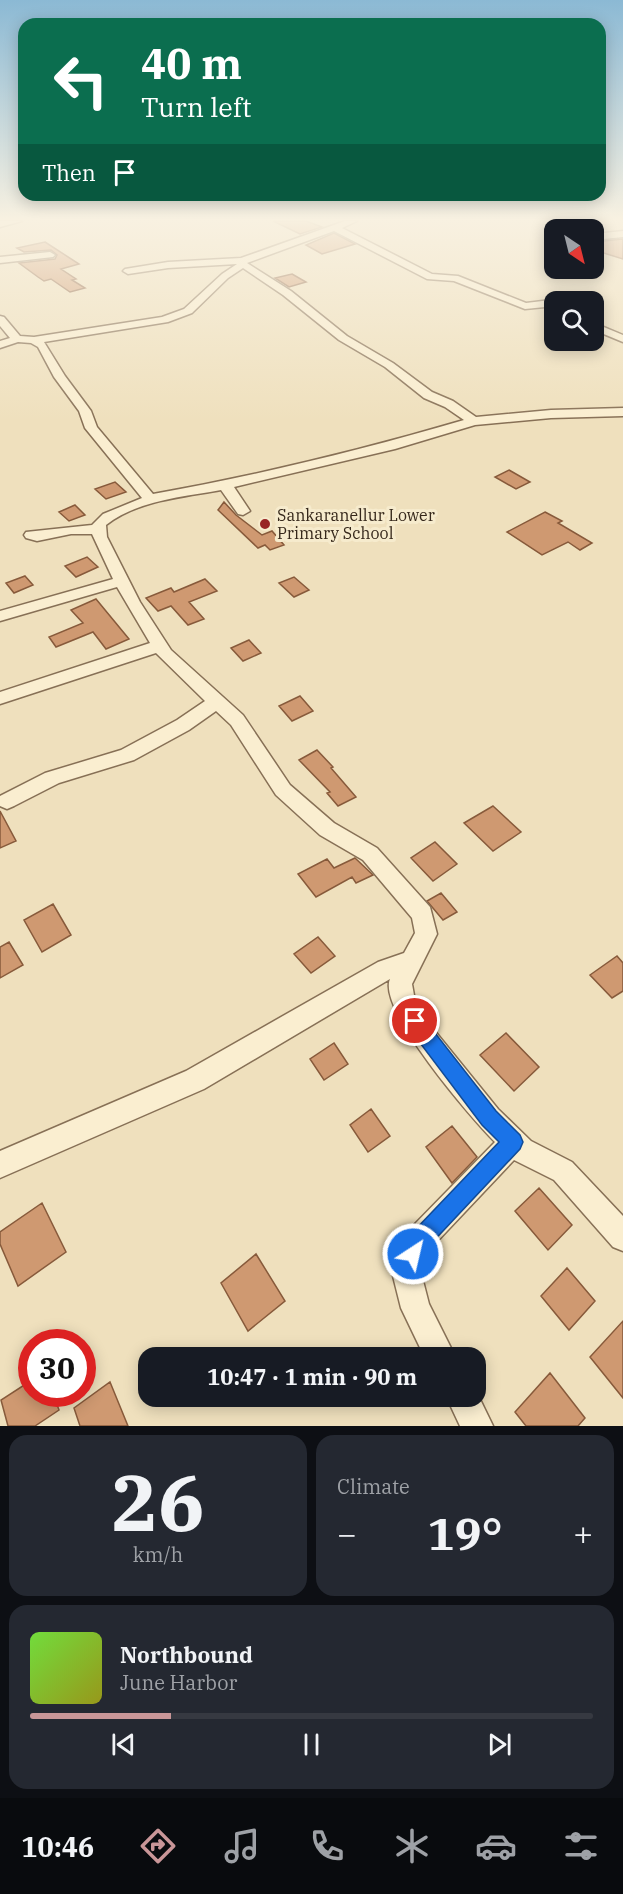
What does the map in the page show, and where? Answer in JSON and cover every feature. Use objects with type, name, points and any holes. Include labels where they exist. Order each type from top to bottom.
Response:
[{"type":"street","points":[[0,345],[17,339],[34,339],[164,320],[188,311],[213,288]]},
{"type":"street","points":[[279,288],[344,338],[389,365],[428,395],[449,404],[474,421]]},
{"type":"street","points":[[479,288],[525,306],[544,304]]},
{"type":"street","points":[[0,319],[17,339]]},
{"type":"street","points":[[604,330],[623,339]]},
{"type":"street","points":[[34,339],[42,345],[60,377],[85,411],[91,428],[150,499]]},
{"type":"street","points":[[623,412],[551,414],[474,421],[390,446],[225,485],[150,499],[108,517],[99,524],[100,537],[122,581],[165,654],[237,720],[283,790],[327,829],[370,854],[422,914],[426,934],[400,983],[404,1005],[425,1038],[489,1118],[522,1150],[563,1171],[623,1237]]},
{"type":"street","points":[[225,485],[243,511]]},
{"type":"street","points":[[31,535],[37,537],[71,530],[100,529]]},
{"type":"street","points":[[0,616],[122,581]]},
{"type":"street","points":[[0,698],[160,646]]},
{"type":"street","points":[[7,801],[52,778],[128,755],[183,725],[217,702]]},
{"type":"street","points":[[0,1165],[195,1080],[386,969],[414,960]]},
{"type":"street","points":[[436,1347],[416,1308],[405,1268],[420,1239],[513,1142]]},
{"type":"street","points":[[467,1407],[477,1426]]},
{"type":"building","points":[[63,288],[85,288],[70,292]]},
{"type":"building","points":[[509,470],[530,482],[516,489],[495,477]]},
{"type":"building","points":[[115,482],[126,492],[106,499],[95,489]]},
{"type":"building","points":[[224,502],[236,515],[262,535],[272,531],[284,545],[270,550],[265,545],[258,548],[218,510]]},
{"type":"building","points":[[75,505],[85,515],[69,521],[59,512]]},
{"type":"building","points":[[545,512],[562,521],[558,523],[592,543],[580,550],[568,542],[542,555],[507,532]]},
{"type":"building","points":[[87,557],[98,567],[76,577],[65,566]]},
{"type":"building","points":[[25,576],[33,585],[14,593],[6,583]]},
{"type":"building","points":[[294,577],[309,590],[294,597],[279,583]]},
{"type":"building","points":[[205,579],[217,591],[189,602],[204,619],[188,625],[171,606],[158,611],[146,598],[171,588],[174,592]]},
{"type":"building","points":[[96,599],[129,639],[106,649],[93,632],[56,647],[49,637],[83,623],[71,610]]},
{"type":"building","points":[[249,640],[261,653],[243,661],[231,648]]},
{"type":"building","points":[[300,696],[313,711],[292,721],[279,706]]},
{"type":"building","points":[[317,750],[356,797],[338,806],[327,793],[330,792],[299,760]]},
{"type":"building","points":[[493,806],[521,832],[493,851],[464,823]]},
{"type":"building","points":[[0,811],[16,841],[0,848]]},
{"type":"building","points":[[435,842],[457,864],[433,881],[411,858]]},
{"type":"building","points":[[355,858],[373,875],[356,883],[352,877],[316,897],[298,874],[327,859],[334,868]]},
{"type":"building","points":[[441,893],[457,912],[443,920],[427,901]]},
{"type":"building","points":[[53,904],[71,935],[42,952],[24,920]]},
{"type":"building","points":[[318,937],[335,956],[311,973],[294,954]]},
{"type":"building","points":[[9,942],[23,965],[0,978],[0,947]]},
{"type":"building","points":[[617,956],[623,963],[623,991],[612,998],[590,975]]},
{"type":"building","points":[[506,1033],[539,1067],[514,1091],[480,1055]]},
{"type":"building","points":[[334,1043],[348,1064],[324,1080],[310,1059]]},
{"type":"building","points":[[371,1109],[390,1136],[368,1152],[350,1125]]},
{"type":"building","points":[[452,1126],[477,1157],[452,1183],[426,1147]]},
{"type":"building","points":[[539,1188],[572,1225],[548,1250],[515,1211]]},
{"type":"building","points":[[42,1203],[66,1252],[18,1286],[0,1244],[0,1232]]},
{"type":"building","points":[[256,1254],[285,1301],[248,1331],[221,1283]]},
{"type":"building","points":[[567,1268],[595,1301],[569,1330],[541,1296]]},
{"type":"building","points":[[623,1321],[623,1398],[590,1357]]},
{"type":"building","points":[[550,1373],[585,1418],[578,1426],[526,1426],[515,1412]]},
{"type":"building","points":[[110,1382],[128,1426],[80,1426],[74,1408],[96,1407],[96,1392]]},
{"type":"building","points":[[18,1389],[18,1407],[58,1407],[59,1410],[35,1426],[8,1426],[1,1400]]},
{"type":"place","name":"Sankaranellur Lower Primary School","points":[[265,524]]},
{"type":"route","points":[[413,1254],[420,1239],[513,1142],[489,1118],[425,1038],[415,1021]]}]
